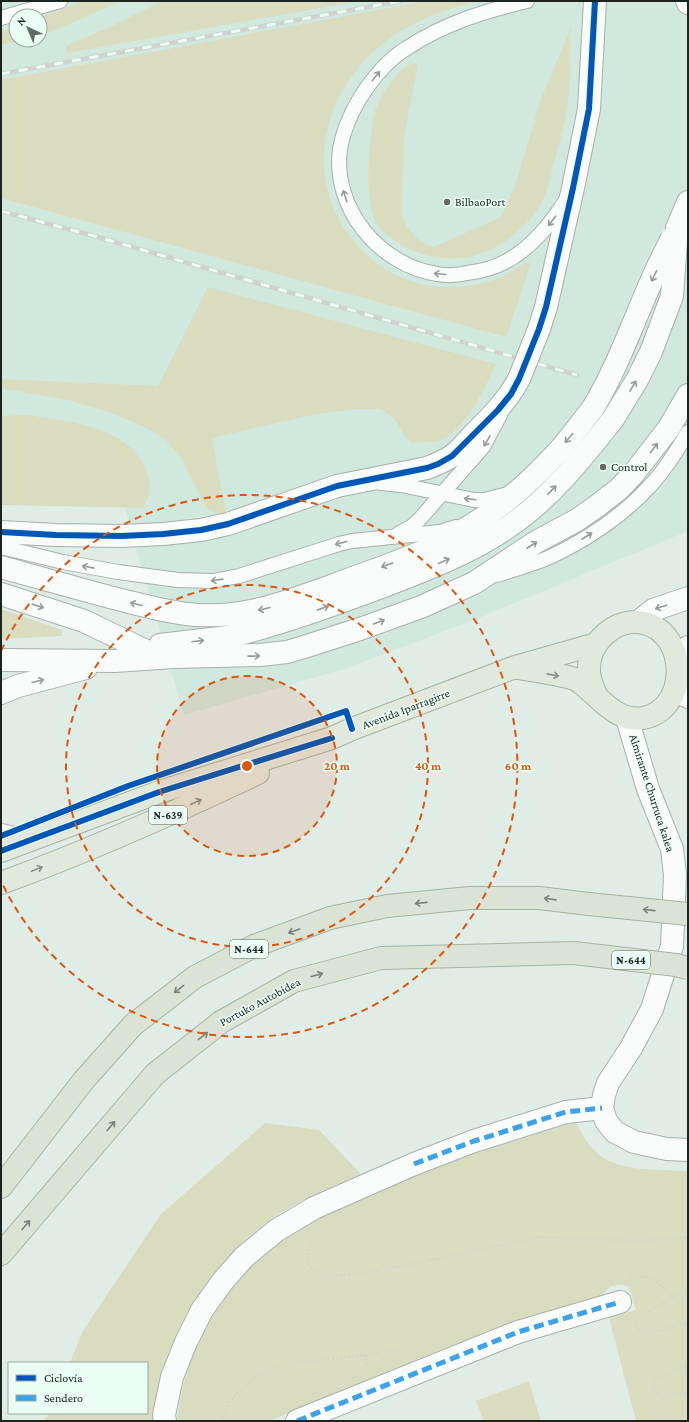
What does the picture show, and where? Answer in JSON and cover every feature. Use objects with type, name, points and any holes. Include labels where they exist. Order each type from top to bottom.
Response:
[{"type":"highway","points":[[515,667],[576,680],[611,710],[628,718],[643,718],[658,714],[671,706],[684,695],[686,654],[668,632],[654,625],[638,622],[626,623],[614,628],[604,635],[596,644],[591,657],[589,671],[591,685],[598,698]]},
{"type":"highway","name":"Avenida Iparragirre","points":[[1,851],[159,792],[332,738],[515,667],[596,644]]},
{"type":"highway","name":"N-639","points":[[1,883],[180,810],[332,738]]},
{"type":"highway","name":"N-644","points":[[1,1186],[84,1080],[133,1025],[195,976],[254,946],[330,918],[387,906],[470,898],[539,898],[688,914]]},
{"type":"highway","name":"Portuko Autobidea","points":[[1,1254],[155,1074],[221,1022],[294,981],[381,958],[574,953],[676,965],[688,968]]},
{"type":"street","points":[[1,532],[122,536],[201,530],[234,522],[337,486],[427,468],[452,456],[498,410],[515,386],[539,329],[546,307],[589,109],[595,4]]},
{"type":"street","points":[[1,567],[120,600],[175,613],[198,616],[223,616],[246,613],[287,602],[413,555],[442,542],[462,531],[521,488],[554,457],[593,408],[607,385],[651,282],[688,202]]},
{"type":"street","points":[[48,660],[235,636],[281,623],[346,600],[448,560],[508,528],[566,475],[590,448],[613,419],[637,380],[651,352],[672,296],[677,228]]},
{"type":"street","points":[[1,660],[115,661],[173,657],[260,656],[287,652],[360,629],[421,607],[474,583],[536,542],[577,520],[597,506],[634,474],[669,428],[688,395]]},
{"type":"street","points":[[1,594],[84,621],[146,651],[173,657]]},
{"type":"street","points":[[638,622],[653,610],[688,598]]},
{"type":"street","points":[[1,693],[18,686],[115,661]]},
{"type":"street","name":"Almirante Churruca kalea","points":[[602,1108],[608,1083],[631,1048],[652,1009],[672,946],[675,875],[672,849],[648,789],[628,718]]},
{"type":"street","points":[[1,835],[9,838],[22,839],[39,837]]},
{"type":"street","points":[[165,1421],[164,1415],[172,1377],[186,1342],[202,1310],[223,1281],[244,1257],[277,1230],[314,1208],[414,1164],[474,1141],[566,1112],[602,1108],[606,1121],[615,1132],[634,1142],[667,1149],[688,1150]]},
{"type":"street","points":[[297,1421],[518,1332],[620,1302]]},
{"type":"lane","points":[[1,18],[60,1]]},
{"type":"lane","points":[[527,1],[475,15],[406,48],[390,60],[364,91],[353,110],[345,129],[340,148],[339,166],[341,184],[346,200],[355,218],[364,232],[378,246],[407,265],[423,271],[438,274],[457,275],[478,272],[495,267],[514,257],[547,227],[573,188]]},
{"type":"lane","points":[[380,538],[396,534],[411,527],[442,494],[483,447],[515,386]]},
{"type":"lane","points":[[474,583],[551,557],[612,520],[634,503],[649,488],[688,432]]},
{"type":"lane","points":[[358,482],[401,485],[474,500],[486,500],[509,494],[521,488]]},
{"type":"lane","points":[[1,547],[63,562],[118,572],[178,580],[213,581],[239,576],[352,541],[440,532],[473,521],[495,508]]},
{"type":"path","points":[[313,1240],[309,1244],[306,1255],[309,1266],[318,1274],[327,1276],[354,1274],[418,1263],[538,1237],[640,1241],[688,1237]]},
{"type":"path","points":[[688,1289],[640,1316],[636,1322],[637,1328],[641,1332],[647,1334],[688,1322]]},
{"type":"path","points":[[688,1364],[658,1378],[652,1389],[655,1394],[660,1396],[688,1392]]},
{"type":"shaded area","points":[[1,1],[688,1],[688,531],[474,620],[344,669],[184,715],[117,480],[1,471]]},
{"type":"shaded area","points":[[82,1],[121,1],[48,33],[48,15]]},
{"type":"shaded area","points":[[162,1],[360,1],[67,53],[66,46],[112,26]]},
{"type":"shaded area","points":[[427,1],[478,1],[434,15],[408,27],[395,35],[371,54],[352,75],[338,99],[329,123],[324,149],[325,175],[331,201],[342,225],[367,255],[397,276],[415,282],[425,285],[444,287],[474,285],[502,277],[523,264],[531,263],[506,337],[1,198],[1,80]]},
{"type":"shaded area","points":[[571,27],[569,93],[564,125],[546,191],[538,209],[522,228],[493,249],[462,258],[431,256],[415,252],[400,244],[382,230],[377,225],[370,202],[368,169],[369,152],[375,111],[385,91],[397,74],[405,67],[416,64],[417,70],[404,136],[402,212],[406,224],[413,234],[422,242],[434,247],[501,217],[514,189],[541,99]]},
{"type":"shaded area","points":[[8,29],[8,43],[1,45],[1,31]]},
{"type":"shaded area","points":[[208,287],[496,364],[487,384],[466,418],[458,428],[440,440],[412,443],[406,438],[394,418],[380,409],[358,409],[316,414],[212,438],[226,514],[219,514],[209,510],[202,500],[180,456],[165,439],[143,426],[109,412],[68,400],[1,388],[1,379],[158,386]]},
{"type":"shaded area","points":[[26,415],[77,423],[110,434],[124,442],[136,453],[145,467],[149,478],[150,488],[148,498],[143,508],[1,505],[1,416]]},
{"type":"shaded area","points":[[1,609],[62,630],[62,636],[1,639]]},
{"type":"shaded area","points":[[576,1122],[591,1147],[613,1163],[651,1170],[688,1171],[688,1421],[636,1421],[609,1318],[636,1310],[629,1287],[617,1285],[607,1289],[602,1296],[533,1316],[436,1352],[269,1421],[177,1421],[182,1390],[191,1360],[203,1332],[219,1306],[238,1281],[259,1259],[283,1239],[324,1214],[421,1173],[498,1146]]},
{"type":"shaded area","points":[[265,1123],[319,1130],[361,1174],[317,1194],[274,1217],[250,1235],[209,1280],[191,1306],[165,1362],[157,1391],[153,1421],[43,1421],[48,1414],[148,1414],[148,1362],[70,1362],[82,1332],[161,1214]]},
{"type":"shaded area","points":[[529,1381],[541,1421],[484,1421],[476,1401]]},
{"type":"railway","points":[[1,74],[401,1]]},
{"type":"railway","points":[[1,211],[94,236],[577,375]]},
{"type":"marked path","points":[[414,1164],[474,1141],[566,1112],[602,1108]]},
{"type":"marked path","points":[[297,1421],[518,1332],[620,1302]]},
{"type":"cycle path","points":[[1,532],[122,536],[201,530],[228,524],[337,486],[427,468],[452,456],[498,410],[511,394],[519,379],[546,307],[589,109],[595,1]]},
{"type":"cycle path","points":[[1,836],[128,786],[346,711],[352,729]]},
{"type":"cycle path","points":[[1,851],[159,792],[332,738]]},
{"type":"place","name":"BilbaoPort","points":[[447,202]]},
{"type":"place","name":"Control","points":[[603,467]]}]
